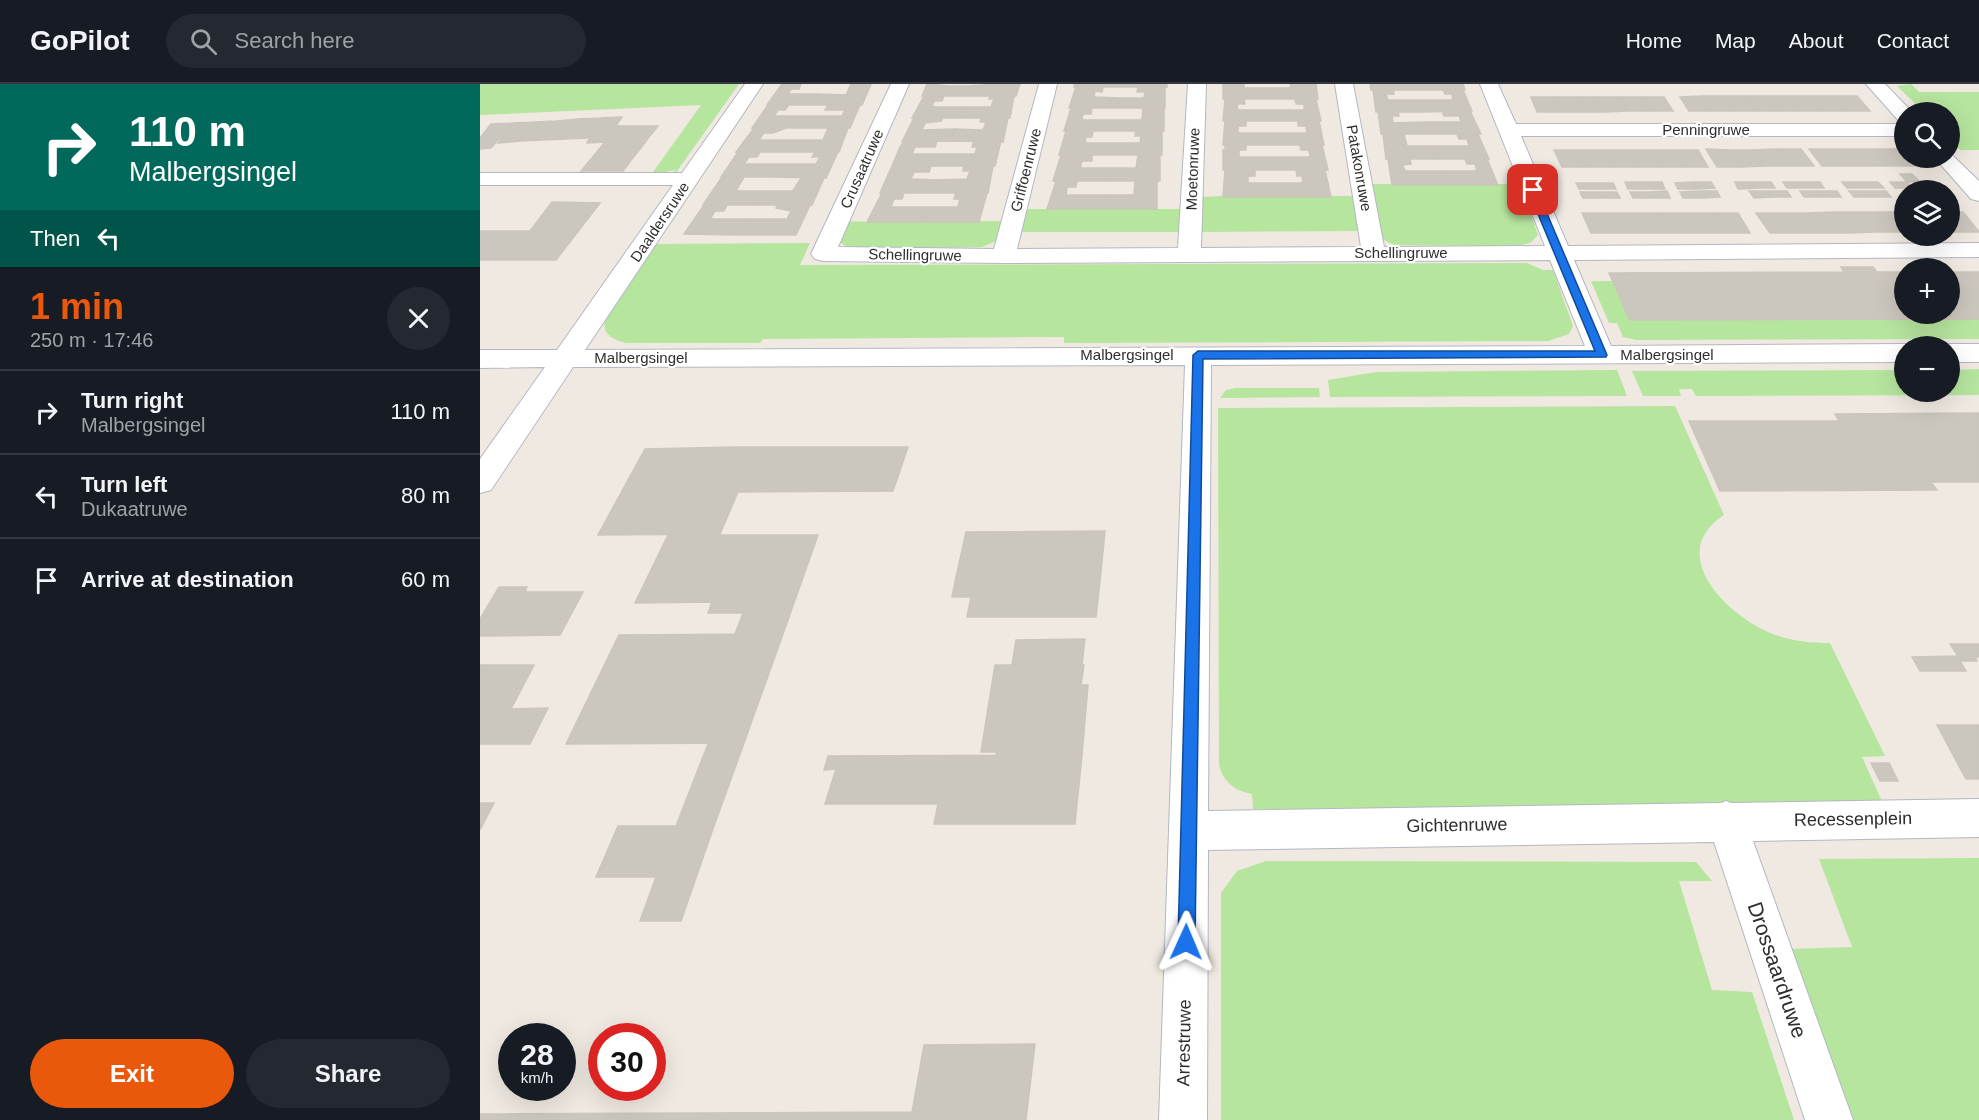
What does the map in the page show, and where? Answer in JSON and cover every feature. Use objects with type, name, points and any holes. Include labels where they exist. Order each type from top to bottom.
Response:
[{"type":"street","name":"Daaldersruwe","points":[[480,482],[754,84]]},
{"type":"street","name":"Crusaatruwe","points":[[823,254],[900,84]]},
{"type":"street","name":"Griffoenruwe","points":[[1004,256],[1048,84]]},
{"type":"street","name":"Moetonruwe","points":[[1190,254],[1197,84]]},
{"type":"street","name":"Patakonruwe","points":[[1344,84],[1374,253]]},
{"type":"street","points":[[1489,84],[1602,355]]},
{"type":"street","points":[[1875,84],[1894,104]]},
{"type":"street","name":"Penningruwe","points":[[1507,130],[1894,130]]},
{"type":"street","points":[[1954,168],[1979,194]]},
{"type":"street","points":[[480,179],[689,179]]},
{"type":"street","name":"Schellingruwe","points":[[823,254],[1004,256],[1979,250]]},
{"type":"street","name":"Malbergsingel","points":[[480,359],[1894,353]]},
{"type":"street","points":[[1960,353],[1979,353]]},
{"type":"street","name":"Arrestruwe","points":[[1183,1120],[1198,355]]},
{"type":"street","name":"Recessenplein","points":[[1726,820],[1979,818]]},
{"type":"street","name":"Gichtenruwe","points":[[1189,831],[1726,820]]},
{"type":"street","name":"Drossaardruwe","points":[[1726,820],[1829,1120]]},
{"type":"green space","points":[[480,84],[739,84],[675,174],[673,174],[675,170],[651,175],[701,105],[480,115]]},
{"type":"green space","points":[[1911,84],[1919,92],[1979,92],[1979,150],[1960,150],[1960,102],[1914,102],[1897,86]]},
{"type":"green space","points":[[1371,184],[1520,184],[1538,235],[1530,243],[1515,246],[1394,245],[1382,239]]},
{"type":"green space","points":[[1354,196],[1360,231],[1201,232],[1202,197]]},
{"type":"green space","points":[[1027,209],[1182,209],[1181,232],[1021,232]]},
{"type":"green space","points":[[846,221],[1004,221],[996,241],[982,247],[855,249],[839,241]]},
{"type":"green space","points":[[810,243],[800,265],[1527,263],[1543,270],[1553,270],[1573,326],[1569,334],[1548,341],[1064,343],[1064,337],[1050,337],[763,339],[760,343],[626,343],[612,338],[606,331],[606,317],[655,244]]},
{"type":"green space","points":[[1591,281],[1613,281],[1630,320],[1894,319],[1894,324],[1960,324],[1960,319],[1979,319],[1979,339],[1960,339],[1960,336],[1894,336],[1894,339],[1636,340],[1623,337],[1617,323],[1609,323]]},
{"type":"green space","points":[[1979,369],[1979,395],[1960,395],[1960,370]]},
{"type":"green space","points":[[1617,370],[1627,396],[1330,397],[1328,380],[1376,372]]},
{"type":"green space","points":[[1894,370],[1894,395],[1696,396],[1692,389],[1679,389],[1681,396],[1643,396],[1632,371]]},
{"type":"green space","points":[[1319,388],[1320,397],[1220,398],[1226,390]]},
{"type":"green space","points":[[1675,406],[1724,515],[1708,529],[1700,545],[1700,561],[1706,578],[1730,607],[1762,629],[1795,640],[1830,643],[1885,756],[1862,757],[1884,806],[1253,809],[1252,794],[1235,788],[1226,780],[1219,764],[1218,408]]},
{"type":"green space","points":[[1979,858],[1979,1120],[1852,1120],[1789,949],[1852,947],[1819,859]]},
{"type":"green space","points":[[1266,861],[1696,862],[1712,881],[1679,881],[1712,990],[1752,992],[1794,1120],[1221,1120],[1221,893],[1237,871]]},
{"type":"building","points":[[782,84],[801,84],[799,89],[791,89],[788,94],[819,94],[812,105],[767,105]]},
{"type":"building","points":[[851,84],[871,84],[862,105],[812,105],[819,94],[846,95]]},
{"type":"building","points":[[927,84],[970,86],[966,96],[922,96]]},
{"type":"building","points":[[1020,84],[1016,96],[966,96],[970,86]]},
{"type":"building","points":[[1074,84],[1120,84],[1120,87],[1074,87]]},
{"type":"building","points":[[1120,84],[1167,84],[1167,87],[1120,87]]},
{"type":"building","points":[[1223,84],[1244,84],[1244,88],[1269,88],[1269,99],[1223,99]]},
{"type":"building","points":[[1290,84],[1316,84],[1318,99],[1269,99],[1269,88],[1291,88]]},
{"type":"building","points":[[1370,84],[1415,84],[1417,90],[1371,90]]},
{"type":"building","points":[[1415,84],[1463,84],[1465,90],[1417,90]]},
{"type":"building","points":[[1076,87],[1103,87],[1102,92],[1095,91],[1094,97],[1118,98],[1116,108],[1069,108]]},
{"type":"building","points":[[1138,87],[1165,87],[1165,108],[1116,108],[1118,98],[1144,98],[1145,92],[1137,92]]},
{"type":"building","points":[[1373,90],[1393,90],[1394,94],[1386,94],[1388,100],[1418,100],[1421,112],[1376,112]]},
{"type":"building","points":[[1443,90],[1463,90],[1472,111],[1421,112],[1418,100],[1453,100],[1452,94],[1445,94]]},
{"type":"building","points":[[924,96],[944,96],[942,101],[934,101],[932,107],[962,107],[958,118],[912,118]]},
{"type":"building","points":[[990,96],[1014,96],[1010,118],[958,118],[962,107],[991,107],[994,99],[989,99]]},
{"type":"building","points":[[1702,96],[1724,96],[1735,111],[1712,111]]},
{"type":"building","points":[[1702,96],[1712,111],[1689,111],[1680,97]]},
{"type":"building","points":[[1724,96],[1746,96],[1757,111],[1735,111]]},
{"type":"building","points":[[1746,96],[1768,96],[1780,111],[1757,111]]},
{"type":"building","points":[[1768,96],[1790,96],[1802,111],[1780,111]]},
{"type":"building","points":[[1790,96],[1812,96],[1825,111],[1802,111]]},
{"type":"building","points":[[1812,96],[1834,96],[1847,111],[1825,111]]},
{"type":"building","points":[[1834,96],[1857,96],[1870,111],[1847,111]]},
{"type":"building","points":[[1531,97],[1553,97],[1560,112],[1537,112]]},
{"type":"building","points":[[1553,97],[1575,97],[1583,112],[1560,112]]},
{"type":"building","points":[[1575,97],[1597,97],[1605,112],[1583,112]]},
{"type":"building","points":[[1597,97],[1620,97],[1628,111],[1605,112]]},
{"type":"building","points":[[1620,97],[1642,97],[1651,111],[1628,111]]},
{"type":"building","points":[[1642,97],[1664,97],[1673,111],[1651,111]]},
{"type":"building","points":[[1225,99],[1244,99],[1245,104],[1237,104],[1238,110],[1270,110],[1270,121],[1223,121]]},
{"type":"building","points":[[1295,99],[1316,99],[1321,121],[1270,121],[1270,110],[1304,110],[1304,104],[1296,104]]},
{"type":"building","points":[[768,105],[789,105],[785,110],[778,110],[774,116],[812,116],[805,128],[752,128]]},
{"type":"building","points":[[828,105],[860,105],[850,128],[805,128],[812,116],[842,116],[845,110],[825,110]]},
{"type":"building","points":[[1071,108],[1092,108],[1091,114],[1083,114],[1082,120],[1113,120],[1111,131],[1064,131]]},
{"type":"building","points":[[1143,108],[1164,108],[1164,131],[1111,131],[1113,120],[1142,120]]},
{"type":"building","points":[[1378,111],[1398,111],[1399,116],[1392,116],[1393,123],[1425,122],[1429,134],[1381,134]]},
{"type":"building","points":[[1442,111],[1470,111],[1481,134],[1429,134],[1425,122],[1461,122],[1459,116],[1444,116]]},
{"type":"building","points":[[622,117],[605,142],[587,143],[601,118]]},
{"type":"building","points":[[601,118],[588,138],[566,139],[579,119]]},
{"type":"building","points":[[914,118],[943,118],[941,121],[925,123],[922,130],[955,129],[951,141],[902,142]]},
{"type":"building","points":[[981,118],[1008,118],[1003,142],[951,141],[955,129],[983,130],[986,122],[980,122]]},
{"type":"building","points":[[579,119],[566,139],[543,140],[557,121]]},
{"type":"building","points":[[557,121],[543,140],[521,141],[535,122]]},
{"type":"building","points":[[1225,121],[1246,121],[1246,126],[1238,126],[1238,133],[1272,133],[1272,145],[1223,145]]},
{"type":"building","points":[[1298,121],[1319,121],[1324,145],[1272,145],[1272,133],[1307,133],[1306,126],[1298,126]]},
{"type":"building","points":[[535,122],[521,141],[498,143],[513,123]]},
{"type":"building","points":[[513,123],[491,148],[480,149],[480,138],[491,124]]},
{"type":"building","points":[[617,126],[658,126],[649,137],[609,137]]},
{"type":"building","points":[[754,128],[786,128],[773,133],[764,133],[759,140],[794,140],[787,152],[736,152]]},
{"type":"building","points":[[828,128],[848,128],[839,152],[787,152],[794,140],[823,140]]},
{"type":"building","points":[[1066,131],[1093,131],[1092,137],[1086,137],[1085,143],[1112,143],[1110,155],[1059,155]]},
{"type":"building","points":[[1136,131],[1162,131],[1162,155],[1110,155],[1112,143],[1140,143],[1141,136],[1135,136]]},
{"type":"building","points":[[1383,134],[1404,134],[1407,146],[1433,146],[1437,159],[1386,159]]},
{"type":"building","points":[[1457,134],[1478,134],[1489,159],[1437,159],[1433,146],[1469,146],[1467,139],[1459,139]]},
{"type":"building","points":[[609,137],[649,137],[641,148],[600,148]]},
{"type":"building","points":[[937,141],[935,147],[915,147],[912,154],[946,154],[941,166],[892,166],[904,142]]},
{"type":"building","points":[[974,141],[1001,141],[995,166],[941,166],[946,154],[975,154],[977,147],[972,147]]},
{"type":"building","points":[[1225,145],[1246,145],[1246,150],[1239,150],[1239,157],[1274,157],[1275,170],[1223,170]]},
{"type":"building","points":[[1300,145],[1322,145],[1328,170],[1275,170],[1274,157],[1310,157],[1309,150],[1301,150]]},
{"type":"building","points":[[600,148],[641,148],[632,159],[591,159]]},
{"type":"building","points":[[1706,149],[1729,150],[1741,167],[1717,167]]},
{"type":"building","points":[[1777,149],[1790,166],[1765,166],[1754,150]]},
{"type":"building","points":[[1777,149],[1801,149],[1814,166],[1790,166]]},
{"type":"building","points":[[1809,149],[1833,149],[1847,166],[1822,166]]},
{"type":"building","points":[[1833,149],[1857,149],[1871,166],[1847,166]]},
{"type":"building","points":[[1857,149],[1881,149],[1894,164],[1894,166],[1871,166]]},
{"type":"building","points":[[1881,149],[1894,149],[1894,164]]},
{"type":"building","points":[[1554,150],[1578,150],[1586,167],[1562,167]]},
{"type":"building","points":[[1578,150],[1602,150],[1611,167],[1586,167]]},
{"type":"building","points":[[1602,150],[1626,150],[1635,167],[1611,167]]},
{"type":"building","points":[[1626,150],[1650,150],[1659,167],[1635,167]]},
{"type":"building","points":[[1650,150],[1674,150],[1684,167],[1659,167]]},
{"type":"building","points":[[1674,150],[1698,150],[1708,167],[1684,167]]},
{"type":"building","points":[[1729,150],[1754,150],[1765,166],[1741,167]]},
{"type":"building","points":[[738,152],[760,152],[757,157],[749,157],[744,164],[780,164],[772,177],[721,177]]},
{"type":"building","points":[[815,152],[838,152],[826,178],[772,177],[780,164],[816,164],[820,157],[812,157]]},
{"type":"building","points":[[1061,155],[1092,155],[1092,161],[1082,161],[1080,168],[1108,168],[1106,181],[1053,181]]},
{"type":"building","points":[[1138,155],[1160,155],[1160,181],[1106,181],[1108,168],[1136,168]]},
{"type":"building","points":[[591,159],[632,159],[623,171],[581,171]]},
{"type":"building","points":[[1388,159],[1410,159],[1411,164],[1403,165],[1405,171],[1440,171],[1444,185],[1392,185]]},
{"type":"building","points":[[1465,159],[1487,159],[1498,185],[1444,185],[1440,171],[1477,171],[1475,164],[1467,164]]},
{"type":"building","points":[[892,166],[931,166],[929,172],[914,172],[911,179],[937,180],[932,193],[880,193]]},
{"type":"building","points":[[964,166],[993,166],[988,193],[932,193],[937,180],[967,179],[970,171],[963,171]]},
{"type":"building","points":[[1225,170],[1255,170],[1255,176],[1248,176],[1248,183],[1276,183],[1277,197],[1223,197]]},
{"type":"building","points":[[1296,170],[1325,170],[1331,197],[1277,197],[1276,183],[1303,183],[1302,176],[1297,176]]},
{"type":"building","points":[[1900,174],[1912,174],[1918,180],[1905,180]]},
{"type":"building","points":[[722,177],[744,177],[736,191],[763,191],[755,205],[703,205]]},
{"type":"building","points":[[801,178],[824,178],[812,205],[755,205],[763,191],[793,191]]},
{"type":"building","points":[[1056,181],[1077,181],[1076,187],[1067,187],[1066,195],[1105,195],[1103,209],[1047,209]]},
{"type":"building","points":[[1135,181],[1157,181],[1157,209],[1103,209],[1105,195],[1134,195]]},
{"type":"building","points":[[1625,182],[1644,182],[1647,189],[1628,189]]},
{"type":"building","points":[[1644,182],[1662,182],[1665,189],[1647,189]]},
{"type":"building","points":[[1693,182],[1711,182],[1715,188],[1697,189]]},
{"type":"building","points":[[1693,182],[1697,189],[1678,189],[1675,183]]},
{"type":"building","points":[[1735,182],[1752,182],[1757,188],[1738,189]]},
{"type":"building","points":[[1752,182],[1771,182],[1775,188],[1757,188]]},
{"type":"building","points":[[1783,182],[1801,182],[1806,188],[1787,188]]},
{"type":"building","points":[[1801,182],[1820,182],[1824,188],[1806,188]]},
{"type":"building","points":[[1842,182],[1860,182],[1866,188],[1847,188]]},
{"type":"building","points":[[1860,182],[1878,182],[1884,188],[1866,188]]},
{"type":"building","points":[[1576,183],[1594,183],[1597,189],[1579,189]]},
{"type":"building","points":[[1594,183],[1613,183],[1616,189],[1597,189]]},
{"type":"building","points":[[1667,191],[1670,198],[1651,198],[1648,192]]},
{"type":"building","points":[[1699,191],[1703,198],[1683,198],[1680,192]]},
{"type":"building","points":[[1699,191],[1717,191],[1720,197],[1703,198]]},
{"type":"building","points":[[1749,191],[1768,191],[1772,197],[1754,198]]},
{"type":"building","points":[[1768,191],[1787,191],[1791,197],[1772,197]]},
{"type":"building","points":[[1800,191],[1817,191],[1822,197],[1804,197]]},
{"type":"building","points":[[1817,191],[1837,191],[1841,197],[1822,197]]},
{"type":"building","points":[[1849,191],[1868,191],[1873,197],[1854,197]]},
{"type":"building","points":[[1868,191],[1886,191],[1891,197],[1873,197]]},
{"type":"building","points":[[1580,192],[1600,192],[1603,198],[1583,198]]},
{"type":"building","points":[[1600,192],[1617,192],[1620,198],[1603,198]]},
{"type":"building","points":[[1630,192],[1648,192],[1651,198],[1633,198]]},
{"type":"building","points":[[882,193],[904,193],[902,199],[894,199],[891,207],[927,207],[922,222],[867,222]]},
{"type":"building","points":[[956,193],[987,193],[979,222],[922,222],[927,207],[958,207],[960,199],[954,199]]},
{"type":"building","points":[[552,202],[600,203],[556,260],[480,260],[480,231],[530,231]]},
{"type":"building","points":[[704,205],[727,205],[724,211],[715,211],[710,219],[747,219],[738,235],[684,234]]},
{"type":"building","points":[[778,205],[810,205],[796,235],[738,235],[747,219],[787,219],[791,211],[776,208]]},
{"type":"building","points":[[1834,212],[1849,233],[1822,233],[1808,213]]},
{"type":"building","points":[[1834,212],[1860,212],[1875,232],[1849,233]]},
{"type":"building","points":[[1860,212],[1885,212],[1894,223],[1894,232],[1875,232]]},
{"type":"building","points":[[1885,212],[1894,212],[1894,223]]},
{"type":"building","points":[[1960,212],[1963,212],[1979,232],[1960,232]]},
{"type":"building","points":[[1582,213],[1608,213],[1618,233],[1591,233]]},
{"type":"building","points":[[1608,213],[1634,213],[1644,233],[1618,233]]},
{"type":"building","points":[[1634,213],[1660,213],[1671,233],[1644,233]]},
{"type":"building","points":[[1660,213],[1686,213],[1697,233],[1671,233]]},
{"type":"building","points":[[1686,213],[1712,213],[1724,233],[1697,233]]},
{"type":"building","points":[[1712,213],[1738,213],[1750,233],[1724,233]]},
{"type":"building","points":[[1756,213],[1782,213],[1796,233],[1770,233]]},
{"type":"building","points":[[1782,213],[1808,213],[1822,233],[1796,233]]},
{"type":"building","points":[[1841,267],[1873,267],[1877,272],[1894,272],[1894,319],[1630,320],[1609,273],[1844,272]]},
{"type":"building","points":[[1960,272],[1979,272],[1979,319],[1960,319]]},
{"type":"building","points":[[1979,413],[1979,482],[1931,482],[1937,490],[1720,491],[1689,421],[1839,421],[1835,414]]},
{"type":"building","points":[[908,447],[893,491],[738,492],[720,534],[598,535],[645,449]]},
{"type":"building","points":[[1105,531],[1100,581],[955,582],[966,532]]},
{"type":"building","points":[[668,535],[818,535],[783,634],[735,634],[743,613],[708,613],[712,602],[635,603]]},
{"type":"building","points":[[1100,581],[1096,617],[967,617],[971,597],[952,597],[955,582]]},
{"type":"building","points":[[499,587],[527,587],[525,592],[583,592],[560,635],[480,636],[480,619]]},
{"type":"building","points":[[783,634],[744,743],[566,744],[619,635]]},
{"type":"building","points":[[1085,639],[1082,665],[1012,665],[1016,640]]},
{"type":"building","points":[[1950,644],[1979,644],[1979,657],[1975,657],[1977,661],[1961,661]]},
{"type":"building","points":[[1957,656],[1966,671],[1920,671],[1912,657]]},
{"type":"building","points":[[480,665],[534,665],[511,709],[548,708],[530,744],[480,744]]},
{"type":"building","points":[[995,665],[1084,665],[1081,685],[1088,685],[1082,755],[996,755],[997,752],[981,752]]},
{"type":"building","points":[[1937,725],[1979,725],[1979,779],[1966,779]]},
{"type":"building","points":[[744,743],[714,826],[676,826],[708,744]]},
{"type":"building","points":[[1082,755],[1075,824],[934,824],[938,804],[825,804],[836,769],[824,770],[828,756]]},
{"type":"building","points":[[1871,763],[1889,763],[1898,781],[1880,781]]},
{"type":"building","points":[[480,803],[494,803],[480,830]]},
{"type":"building","points":[[618,826],[714,826],[681,921],[640,921],[656,877],[596,877]]},
{"type":"building","points":[[1035,1044],[1026,1120],[480,1120],[480,1114],[912,1112],[924,1045]]},
{"type":"route","points":[[1186,942],[1198,355],[1602,355],[1533,190]]}]
